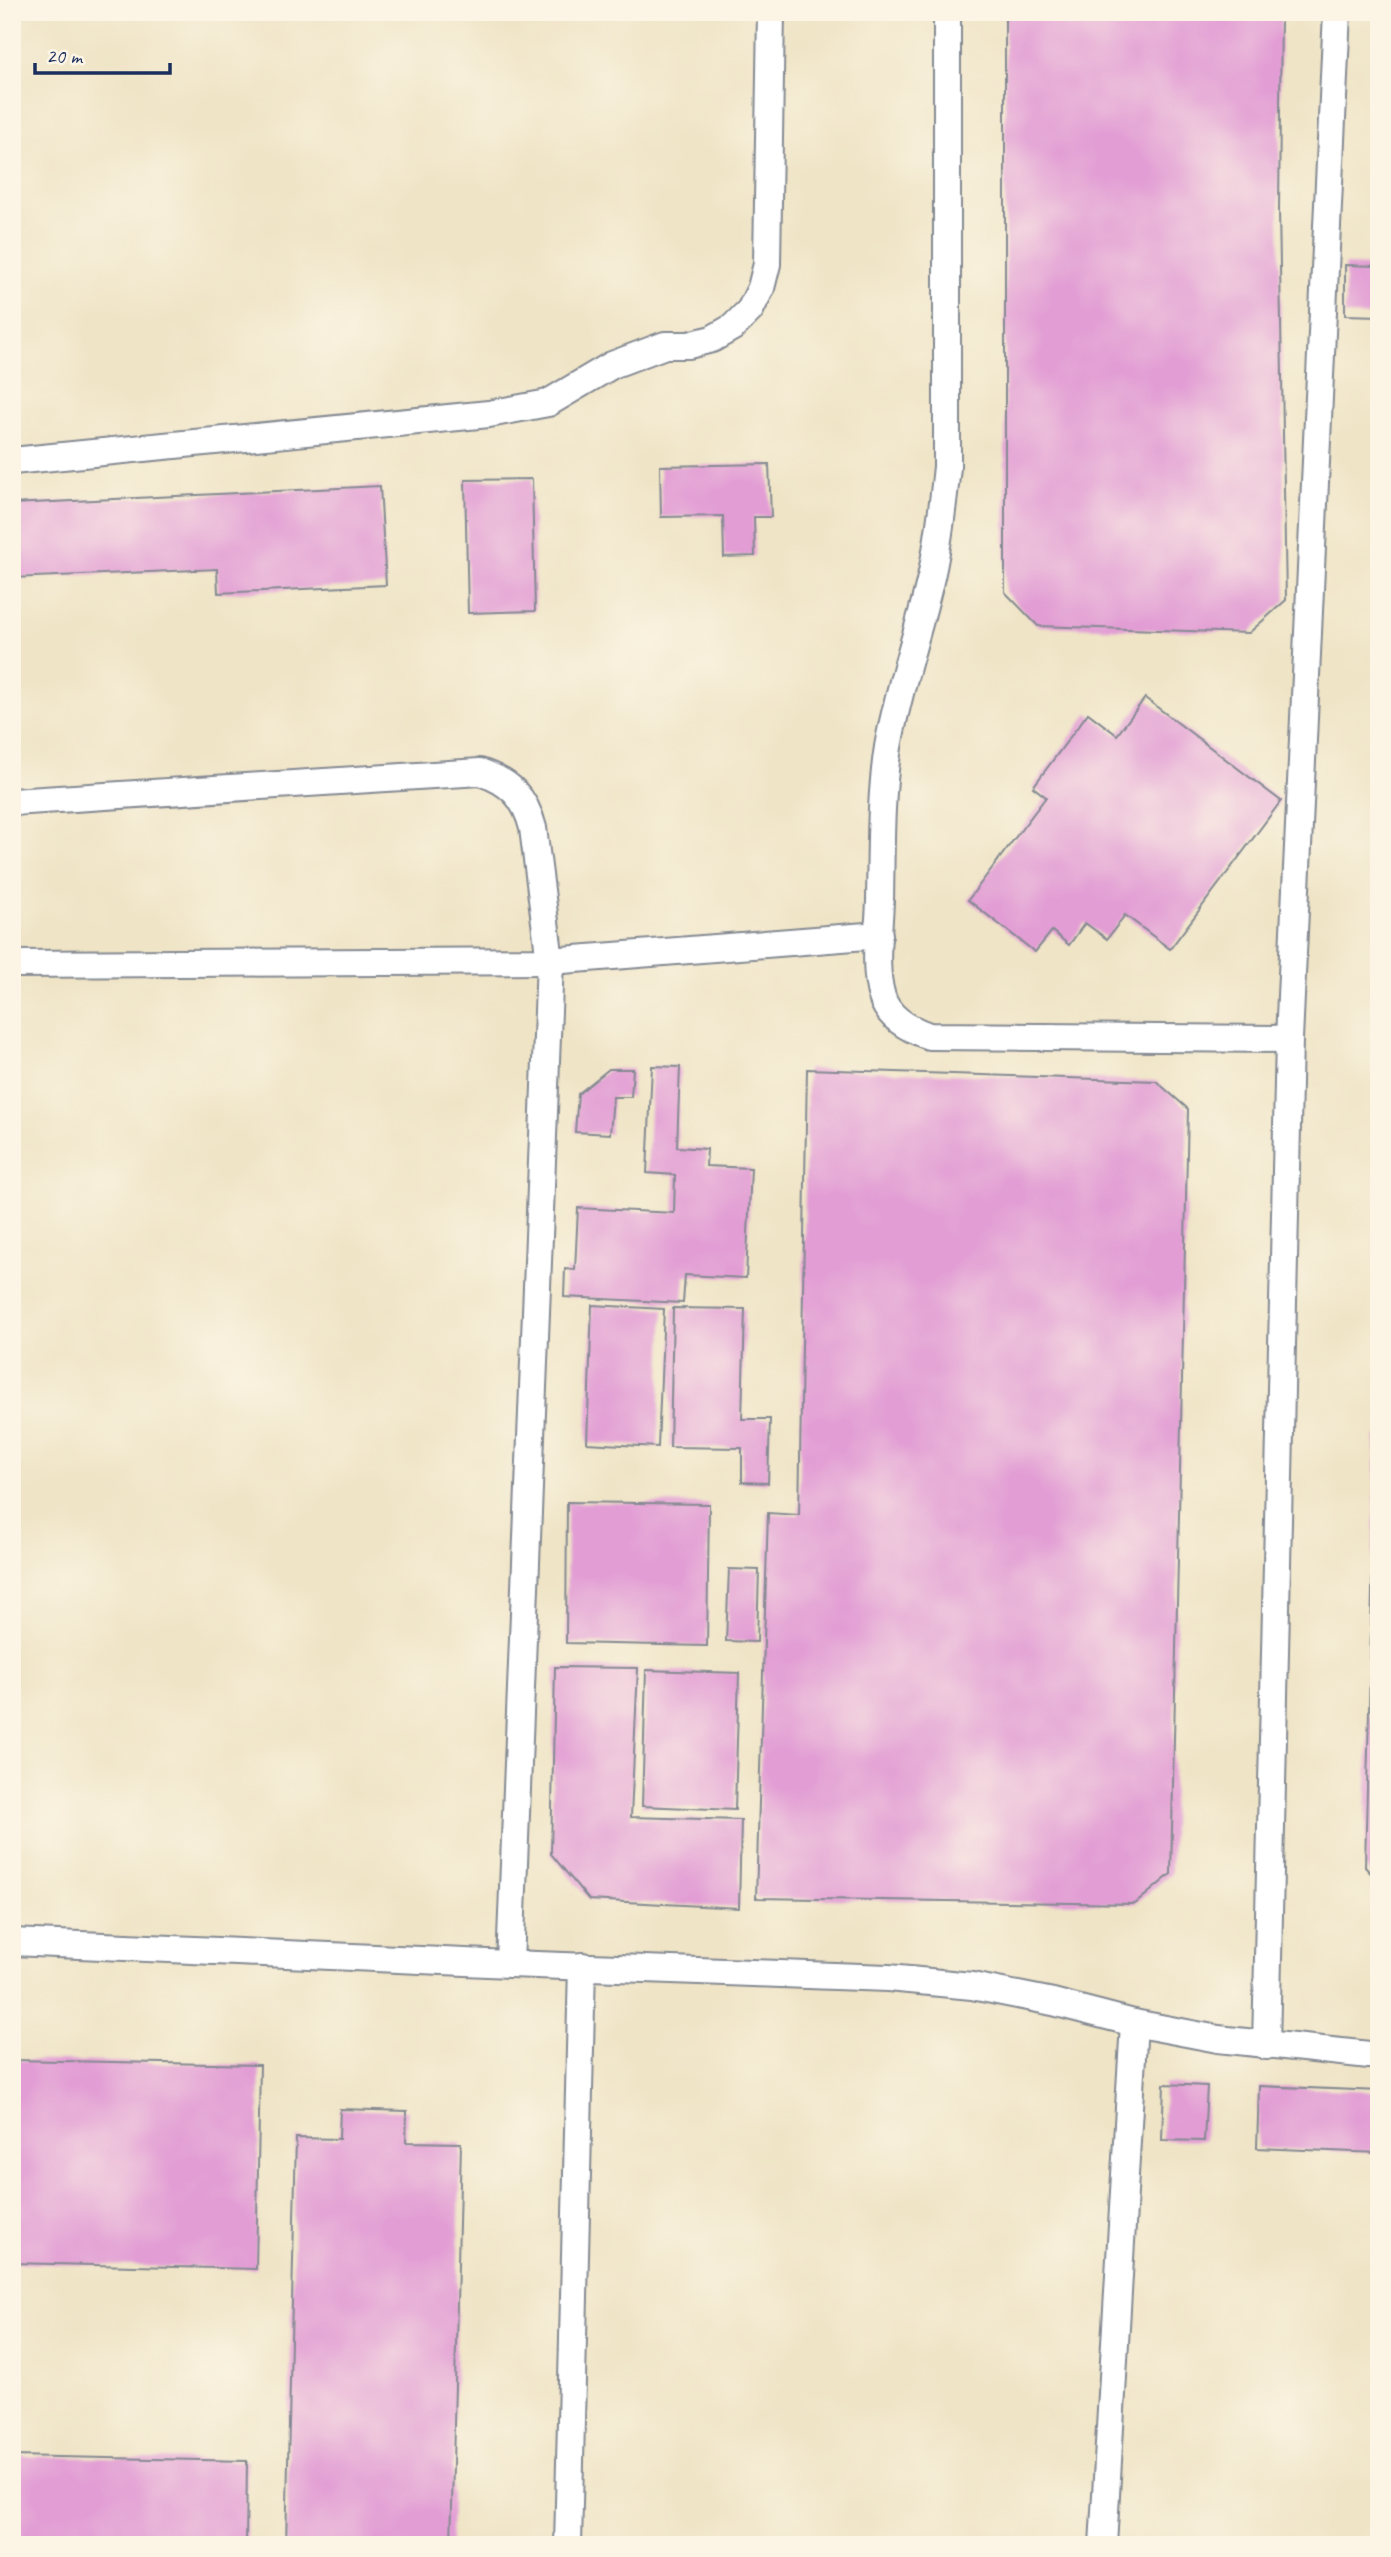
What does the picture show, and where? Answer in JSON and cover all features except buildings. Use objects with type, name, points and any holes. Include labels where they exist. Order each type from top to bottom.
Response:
[{"type":"lane","points":[[12,461],[489,414],[548,402],[612,365],[665,345],[689,345],[712,339],[733,327],[750,310],[761,288],[766,264],[771,12]]},
{"type":"lane","points":[[947,12],[947,467],[941,523],[930,578],[902,680],[888,750],[882,814],[879,935],[878,979],[882,999],[894,1017],[909,1029],[929,1036],[1289,1039]]},
{"type":"lane","points":[[1266,2046],[1289,1039],[1337,12]]},
{"type":"lane","points":[[12,802],[480,772],[510,785],[521,797],[529,813],[550,961],[510,1964]]},
{"type":"lane","points":[[12,964],[550,961],[879,935]]},
{"type":"lane","points":[[12,1942],[902,1979],[972,1986],[1218,2039],[1379,2056]]},
{"type":"lane","points":[[569,2545],[582,1966]]},
{"type":"lane","points":[[1104,2545],[1134,2023]]}]
